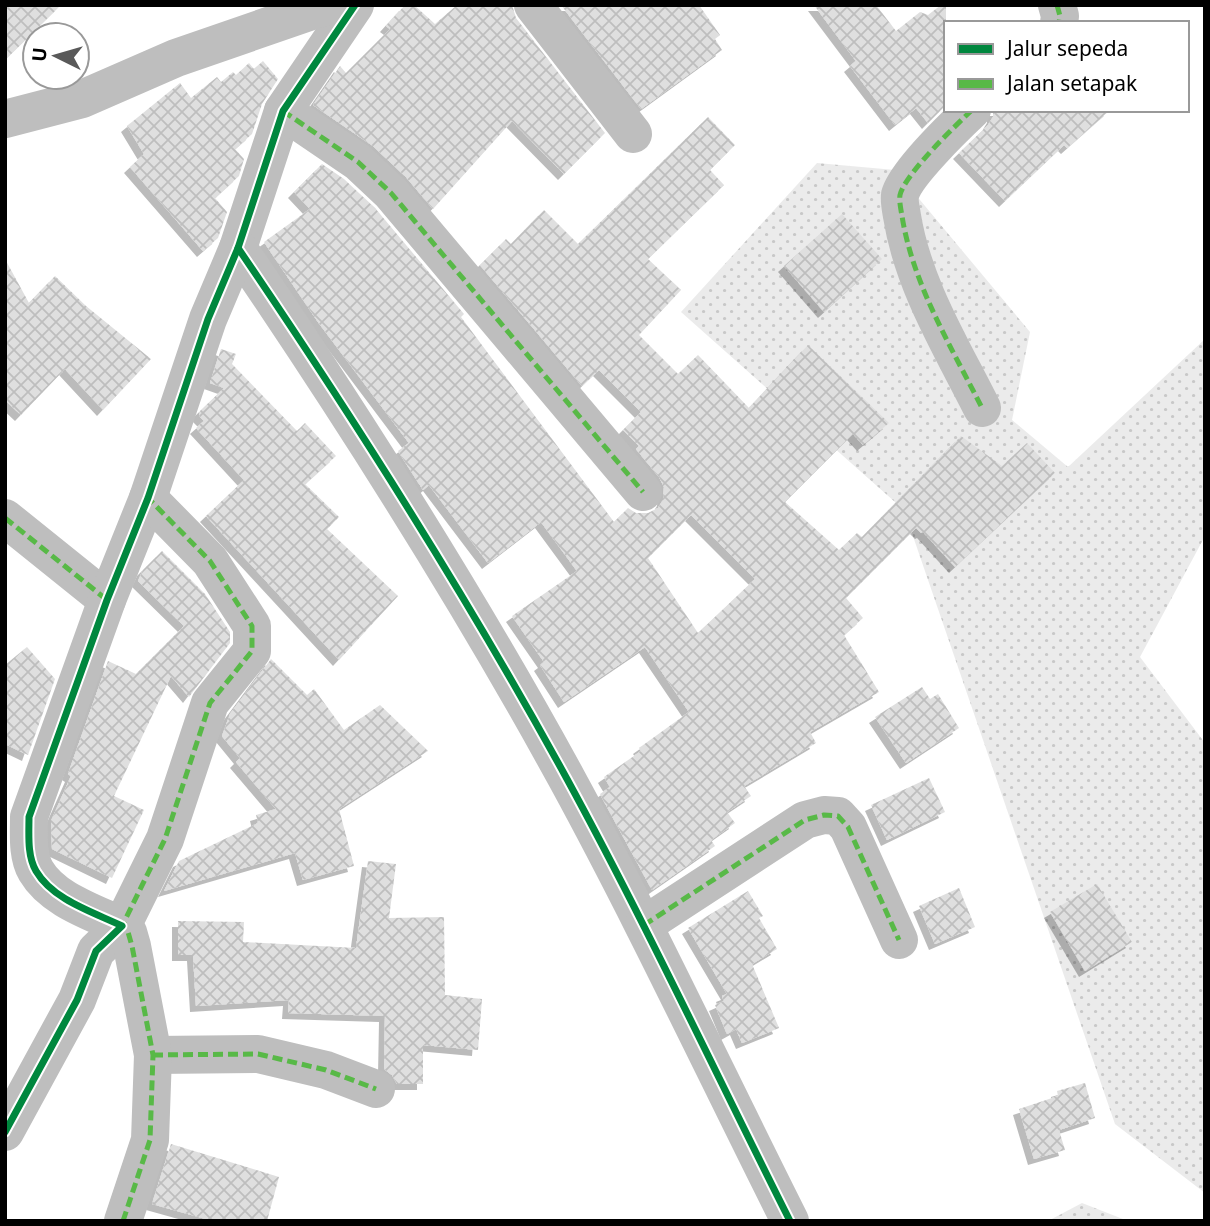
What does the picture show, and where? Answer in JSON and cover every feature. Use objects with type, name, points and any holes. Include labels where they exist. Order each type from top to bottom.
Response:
[{"type":"street","points":[[5,119],[82,99],[176,58],[329,5]]},
{"type":"street","points":[[123,1221],[150,1140],[153,1055],[132,946],[128,932],[122,926],[56,893],[36,870],[29,846],[29,817],[107,600],[148,498],[208,319],[238,248],[283,111],[355,5]]},
{"type":"street","points":[[533,5],[633,134]]},
{"type":"street","points":[[283,111],[358,162],[391,193],[643,492]]},
{"type":"street","points":[[970,112],[912,174],[900,197],[905,234],[924,293],[982,408]]},
{"type":"street","points":[[238,248],[308,352],[478,620],[568,779],[644,925],[790,1221]]},
{"type":"street","points":[[5,1132],[77,1000],[96,951],[122,926],[165,839],[210,704],[252,651],[252,626],[210,561],[148,498]]},
{"type":"street","points":[[5,519],[107,600]]},
{"type":"street","points":[[644,925],[805,820],[824,815],[838,817],[848,827],[899,940]]},
{"type":"street","points":[[153,1055],[258,1054],[326,1070],[376,1089]]},
{"type":"shaded area","points":[[817,163],[895,170],[1030,332],[1012,420],[1068,467],[1205,339],[1205,536],[1140,657],[1205,743],[1205,1193],[1115,1124],[904,510],[681,312]]},
{"type":"shaded area","points":[[1082,1203],[1128,1221],[1048,1221]]},
{"type":"building","points":[[5,5],[61,5],[45,21],[21,21],[21,44],[5,60]]},
{"type":"building","points":[[405,5],[414,5],[435,24],[457,5],[512,5],[516,18],[605,133],[564,174],[512,121],[433,209],[406,177],[373,146],[313,105],[340,66],[346,73],[390,29],[386,26]]},
{"type":"building","points":[[561,5],[699,5],[720,35],[715,39],[722,50],[641,109]]},
{"type":"building","points":[[814,5],[876,5],[896,31],[920,12],[928,15],[941,5],[946,5],[944,107],[928,123],[916,108],[895,125],[850,66],[856,61]]},
{"type":"building","points":[[263,61],[278,79],[262,104],[252,134],[235,149],[244,159],[239,176],[215,198],[227,212],[218,238],[203,251],[130,167],[144,154],[127,126],[180,83],[191,98],[217,77],[221,82],[233,72],[236,75],[249,63],[254,69]]},
{"type":"building","points":[[993,112],[1108,112],[1067,148],[1064,145],[1005,201],[959,153],[993,117]]},
{"type":"building","points":[[708,117],[735,145],[710,170],[724,185],[648,259],[681,290],[639,335],[678,374],[698,355],[749,408],[808,345],[889,423],[863,445],[853,434],[785,502],[839,550],[857,533],[862,537],[961,436],[1002,466],[1027,443],[1055,473],[955,567],[923,532],[916,528],[846,598],[863,618],[844,635],[879,692],[810,732],[816,743],[744,786],[751,796],[727,812],[735,823],[711,840],[715,846],[652,890],[600,794],[610,787],[604,777],[689,712],[645,647],[564,702],[540,665],[544,662],[512,616],[577,571],[541,522],[488,563],[429,485],[423,490],[398,451],[409,443],[318,322],[264,242],[310,209],[294,192],[322,164],[344,179],[375,208],[464,314],[461,317],[614,522],[628,508],[636,513],[648,513],[658,508],[663,500],[664,487],[659,477],[636,449],[639,446],[623,430],[641,412],[599,370],[582,386],[480,265],[506,239],[511,244],[544,210],[578,244]],"holes":[[[691,515],[755,579],[698,633],[648,558]]]},
{"type":"building","points":[[842,214],[882,259],[824,312],[784,266]]},
{"type":"building","points":[[5,259],[29,303],[55,276],[86,306],[151,359],[103,410],[65,369],[21,415],[5,400]]},
{"type":"building","points":[[221,349],[236,354],[232,364],[297,431],[305,423],[336,456],[305,484],[339,517],[327,529],[398,596],[339,660],[206,516],[244,480],[196,428],[204,421],[199,416],[200,411],[224,388],[210,383]]},
{"type":"building","points":[[162,551],[205,594],[230,632],[230,643],[189,697],[171,676],[114,796],[144,810],[112,878],[52,849],[51,821],[71,776],[68,774],[108,661],[136,674],[184,626],[138,581],[143,570]]},
{"type":"building","points":[[27,647],[55,679],[28,755],[5,744],[5,665]]},
{"type":"building","points":[[271,659],[307,695],[314,689],[344,730],[380,705],[428,751],[339,809],[354,866],[303,880],[295,853],[164,891],[179,861],[258,823],[256,815],[276,809],[236,762],[240,758],[222,736],[230,714]]},
{"type":"building","points":[[922,687],[930,699],[938,694],[959,728],[906,763],[875,717]]},
{"type":"building","points":[[929,778],[945,812],[887,840],[871,805]]},
{"type":"building","points":[[368,861],[396,864],[389,918],[444,917],[445,995],[482,999],[478,1050],[423,1045],[423,1084],[397,1084],[392,1075],[384,1069],[385,1016],[288,1013],[289,1000],[196,1006],[193,955],[178,955],[178,921],[244,922],[243,942],[356,948]]},
{"type":"building","points":[[1097,884],[1132,942],[1085,971],[1050,912]]},
{"type":"building","points":[[959,888],[975,927],[935,944],[919,906]]},
{"type":"building","points":[[748,891],[763,916],[759,918],[777,949],[752,964],[779,1028],[742,1043],[736,1029],[727,1034],[715,1005],[724,1001],[722,996],[727,994],[688,928]]},
{"type":"building","points":[[1085,1083],[1095,1118],[1059,1130],[1065,1150],[1034,1159],[1019,1109],[1058,1096],[1057,1091]]},
{"type":"building","points":[[171,1144],[279,1177],[267,1221],[213,1221],[152,1204]]},
{"type":"marked path","points":[[1057,5],[1059,21]]},
{"type":"marked path","points":[[283,111],[358,162],[391,193],[643,492]]},
{"type":"marked path","points":[[970,112],[920,163],[904,186],[900,200],[907,242],[924,291],[982,408]]},
{"type":"marked path","points":[[123,1221],[150,1140],[153,1055],[132,946],[128,932],[122,926],[165,839],[210,703],[252,651],[252,626],[210,561],[148,498]]},
{"type":"marked path","points":[[5,518],[107,600]]},
{"type":"marked path","points":[[644,925],[805,820],[824,815],[838,816],[848,827],[899,940]]},
{"type":"marked path","points":[[153,1055],[258,1054],[326,1070],[376,1089]]},
{"type":"cycle path","points":[[355,5],[283,111],[238,248],[409,509],[529,711],[625,889],[790,1221]]},
{"type":"cycle path","points":[[5,1132],[77,1000],[96,951],[122,926],[74,904],[43,881],[31,859],[29,817],[107,600],[148,498],[208,319],[238,248]]}]
